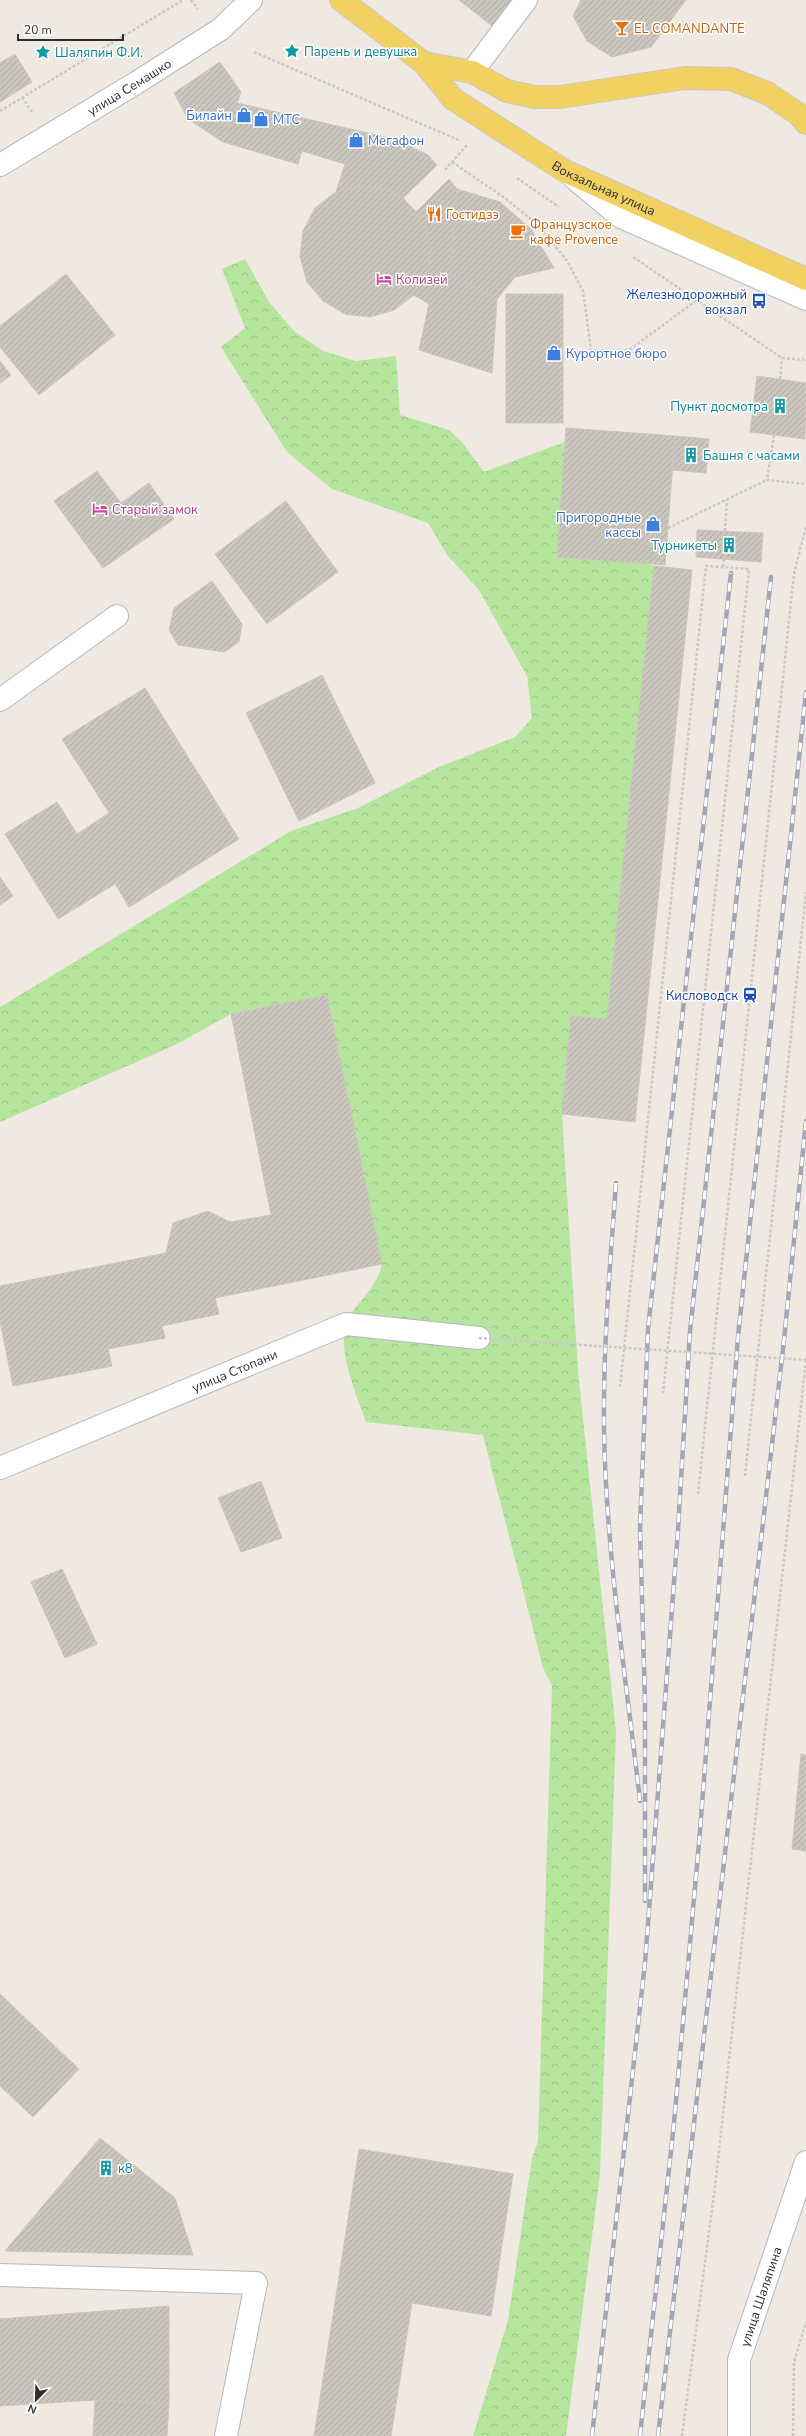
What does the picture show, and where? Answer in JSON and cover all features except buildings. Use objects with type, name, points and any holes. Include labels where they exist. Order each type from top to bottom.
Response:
[{"type":"main road","name":"Вокзальная улица","points":[[341,0],[424,63],[453,100],[565,171],[806,279]]},
{"type":"main road","name":"Вокзальная улица","points":[[424,63],[472,72],[507,92],[534,97],[560,97],[685,78],[731,79],[767,92],[796,113],[806,123]]},
{"type":"street","name":"улица Семашко","points":[[0,164],[136,83],[221,29],[251,0]]},
{"type":"street","points":[[472,72],[526,0]]},
{"type":"street","points":[[565,171],[621,217],[806,299]]},
{"type":"street","points":[[0,700],[117,616]]},
{"type":"street","name":"улица Стопани","points":[[0,1468],[346,1324],[480,1338]]},
{"type":"street","name":"улица Шаляпина","points":[[739,2436],[739,2360],[806,2162]]},
{"type":"street","points":[[0,2276],[256,2282],[226,2436]]},
{"type":"path","points":[[0,111],[183,0]]},
{"type":"path","points":[[254,52],[468,144],[474,149]]},
{"type":"path","points":[[22,98],[32,113]]},
{"type":"path","points":[[445,170],[471,140]]},
{"type":"path","points":[[452,162],[502,196],[537,224],[567,261],[583,291],[591,350],[629,350],[697,300]]},
{"type":"path","points":[[514,176],[566,211]]},
{"type":"path","points":[[631,256],[782,358],[806,360]]},
{"type":"path","points":[[780,379],[782,358]]},
{"type":"path","points":[[767,480],[774,435]]},
{"type":"path","points":[[668,528],[767,480],[806,484]]},
{"type":"path","points":[[725,531],[727,500]]},
{"type":"path","points":[[698,1494],[794,572],[806,527]]},
{"type":"path","points":[[723,567],[724,559]]},
{"type":"path","points":[[620,1387],[706,566],[749,569],[663,1393]]},
{"type":"path","points":[[745,1476],[806,892]]},
{"type":"path","points":[[480,1338],[806,1360],[716,2180],[682,2436]]},
{"type":"path","points":[[793,2436],[794,2362],[806,2322]]},
{"type":"green space","points":[[245,259],[269,302],[294,331],[323,351],[356,361],[396,356],[400,415],[449,430],[462,442],[484,472],[565,442],[557,557],[646,563],[654,566],[607,1019],[571,1016],[562,1114],[578,1371],[616,1732],[600,2175],[566,2436],[473,2436],[508,2320],[532,2158],[538,2141],[552,1686],[543,1668],[483,1435],[366,1422],[353,1387],[344,1347],[346,1324],[354,1309],[371,1289],[382,1264],[327,995],[231,1014],[175,1045],[0,1122],[0,1007],[291,831],[358,808],[439,767],[515,737],[532,718],[527,676],[479,590],[448,556],[428,523],[332,489],[287,452],[221,347],[245,328],[222,269]]},
{"type":"railway","points":[[645,1901],[645,1702],[640,1528],[648,1329],[731,573]]},
{"type":"railway","points":[[592,2436],[645,1963],[678,1530],[690,1331],[771,577]]},
{"type":"railway","points":[[640,2436],[674,2123],[700,1831],[738,1337],[806,692]]},
{"type":"railway","points":[[658,2436],[784,1340],[806,1121]]},
{"type":"railway","points":[[616,1183],[607,1306],[604,1429],[608,1522],[640,1801]]},
{"type":"place","name":"EL COMANDANTE","points":[[622,28]]},
{"type":"place","name":"Парень и девушка","points":[[292,51]]},
{"type":"place","name":"Шаляпин Ф.И.","points":[[43,52]]},
{"type":"place","name":"Билайн","points":[[244,115]]},
{"type":"place","name":"МТС","points":[[261,119]]},
{"type":"place","name":"Мегафон","points":[[356,140]]},
{"type":"place","name":"Гостидзэ","points":[[434,214]]},
{"type":"place","name":"Французское кафе Provence","points":[[518,231]]},
{"type":"place","name":"Колизей","points":[[384,279]]},
{"type":"place","name":"Железнодорожный вокзал","points":[[759,301]]},
{"type":"place","name":"Курортное бюро","points":[[554,353]]},
{"type":"place","name":"Пункт досмотра","points":[[780,406]]},
{"type":"place","name":"Башня с часами","points":[[691,455]]},
{"type":"place","name":"Старый замок","points":[[100,509]]},
{"type":"place","name":"Пригородные кассы","points":[[653,524]]},
{"type":"place","name":"Турникеты","points":[[729,545]]},
{"type":"place","name":"Кисловодск","points":[[750,995]]},
{"type":"place","name":"к8","points":[[106,2168]]}]
